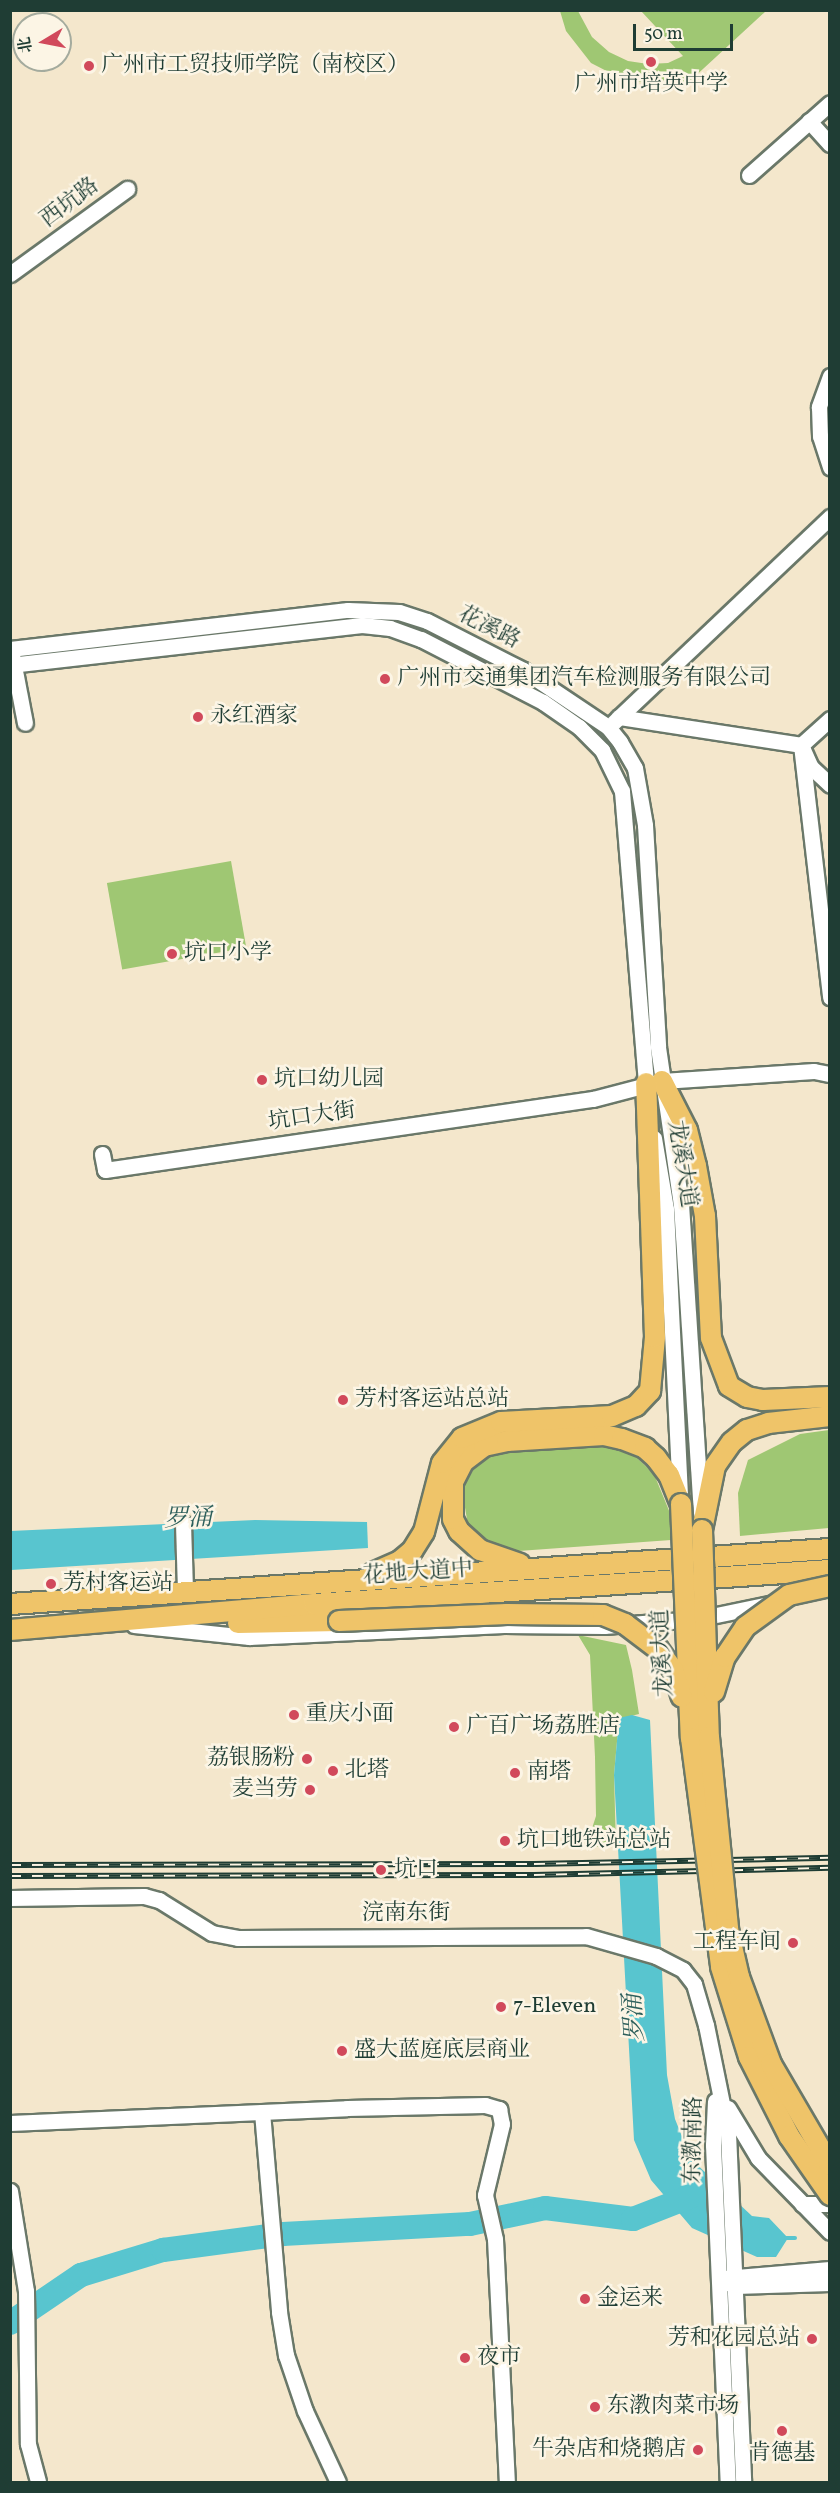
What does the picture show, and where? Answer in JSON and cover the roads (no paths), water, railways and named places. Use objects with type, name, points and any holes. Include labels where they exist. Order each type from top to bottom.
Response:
[{"type":"main road","points":[[654,1082],[687,1130],[696,1166],[705,1216],[711,1338],[729,1386],[747,1397],[763,1400],[830,1397]]},
{"type":"main road","points":[[352,1579],[387,1568],[412,1551],[430,1511],[447,1453],[478,1429],[513,1421],[612,1416],[636,1406],[650,1391],[655,1337],[654,1082]]},
{"type":"main road","points":[[702,1530],[715,1466],[732,1442],[747,1430],[768,1423],[830,1416]]},
{"type":"main road","points":[[549,1569],[512,1563],[480,1550],[459,1531],[451,1505],[453,1482],[463,1462],[484,1446],[604,1435],[645,1448],[669,1474],[681,1504]]},
{"type":"main road","name":"龙溪大道","points":[[681,1504],[712,1917],[736,2022],[789,2136],[830,2195]]},
{"type":"main road","name":"龙溪大道","points":[[702,1530],[700,1737],[722,1887],[739,1977],[771,2064],[830,2165]]},
{"type":"main road","name":"花地大道中","points":[[10,1604],[352,1579],[549,1569],[830,1549]]},
{"type":"main road","name":"花地大道中","points":[[10,1630],[315,1604],[830,1570]]},
{"type":"main road","points":[[700,1737],[724,1657],[745,1627],[789,1595],[830,1586]]},
{"type":"main road","points":[[82,1625],[339,1621],[507,1614],[603,1615],[643,1635],[673,1670],[700,1737]]},
{"type":"street","points":[[750,175],[830,103]]},
{"type":"street","points":[[809,121],[830,144]]},
{"type":"street","name":"西坑路","points":[[10,274],[127,189]]},
{"type":"street","points":[[830,376],[819,407],[820,436],[830,467]]},
{"type":"street","points":[[608,728],[830,517]]},
{"type":"street","name":"花溪路","points":[[10,649],[376,609],[417,618],[549,685],[608,728],[635,768],[642,798],[654,1082]]},
{"type":"street","name":"花溪路","points":[[13,665],[362,625],[390,628],[421,639],[543,702],[579,727],[602,750],[622,791],[654,1082]]},
{"type":"street","points":[[10,649],[25,723]]},
{"type":"street","points":[[619,717],[801,745]]},
{"type":"street","points":[[801,745],[830,719]]},
{"type":"street","points":[[801,745],[811,767],[830,785]]},
{"type":"street","points":[[801,745],[830,998]]},
{"type":"street","points":[[654,1082],[814,1071],[830,1074]]},
{"type":"street","name":"坑口大街","points":[[102,1154],[105,1170],[593,1099],[654,1082]]},
{"type":"street","name":"龙溪大道","points":[[654,1082],[678,1167],[702,1530]]},
{"type":"street","name":"龙溪大道","points":[[654,1082],[666,1209],[681,1504]]},
{"type":"street","points":[[183,1523],[185,1592]]},
{"type":"street","points":[[132,1624],[249,1636],[504,1625],[604,1626],[697,1619],[830,1595]]},
{"type":"street","name":"浣南东街","points":[[10,1898],[144,1896],[159,1900],[212,1933],[238,1938],[564,1935],[608,1941],[672,1963],[694,1984],[706,2025],[716,2086]]},
{"type":"street","points":[[716,2086],[753,2150],[830,2232]]},
{"type":"street","name":"东漖南路","points":[[716,2086],[715,2168],[718,2246],[730,2280],[743,2482]]},
{"type":"street","name":"东漖南路","points":[[716,2086],[728,2133],[734,2256],[730,2280],[728,2482]]},
{"type":"street","points":[[10,2122],[485,2105],[499,2109],[502,2124],[484,2195],[495,2239],[507,2482]]},
{"type":"street","points":[[262,2112],[276,2285],[291,2371],[338,2482]]},
{"type":"street","points":[[10,2191],[26,2291],[28,2444],[38,2482]]},
{"type":"street","points":[[802,2204],[830,2204]]},
{"type":"street","points":[[730,2280],[830,2269]]},
{"type":"street","points":[[730,2280],[830,2283]]},
{"type":"water","points":[[255,1520],[367,1522],[368,1548],[11,1570],[10,1531]]},
{"type":"water","points":[[632,1715],[650,1720],[667,2075],[675,2119],[691,2159],[752,2216],[769,2218],[788,2238],[776,2257],[757,2257],[692,2228],[651,2180],[634,2140],[614,1775],[619,1718]]},
{"type":"waterway","points":[[10,2323],[81,2275],[163,2250],[283,2234],[470,2224],[545,2208],[633,2219],[692,2196]]},
{"type":"waterway","name":"罗涌","points":[[786,2238],[795,2238]]},
{"type":"railway","points":[[10,1865],[534,1864],[830,1858]]},
{"type":"railway","points":[[10,1876],[534,1875],[830,1868]]},
{"type":"place","name":"广州市培英中学","points":[[651,62]]},
{"type":"place","name":"广州市工贸技师学院（南校区）","points":[[89,66]]},
{"type":"place","name":"广州市交通集团汽车检测服务有限公司","points":[[385,679]]},
{"type":"place","name":"永红酒家","points":[[198,717]]},
{"type":"place","name":"坑口小学","points":[[172,954]]},
{"type":"place","name":"坑口幼儿园","points":[[262,1080]]},
{"type":"place","name":"芳村客运站总站","points":[[343,1400]]},
{"type":"place","name":"芳村客运站","points":[[51,1584]]},
{"type":"place","name":"重庆小面","points":[[294,1715]]},
{"type":"place","name":"广百广场荔胜店","points":[[454,1727]]},
{"type":"place","name":"荔银肠粉","points":[[307,1759]]},
{"type":"place","name":"北塔","points":[[333,1771]]},
{"type":"place","name":"南塔","points":[[515,1773]]},
{"type":"place","name":"麦当劳","points":[[310,1790]]},
{"type":"place","name":"坑口地铁站总站","points":[[505,1841]]},
{"type":"place","name":"坑口","points":[[381,1870]]},
{"type":"place","name":"工程车间","points":[[793,1943]]},
{"type":"place","name":"7-Eleven","points":[[501,2007]]},
{"type":"place","name":"盛大蓝庭底层商业","points":[[342,2051]]},
{"type":"place","name":"金运来","points":[[585,2299]]},
{"type":"place","name":"芳和花园总站","points":[[812,2339]]},
{"type":"place","name":"夜市","points":[[465,2358]]},
{"type":"place","name":"东漖肉菜市场","points":[[595,2407]]},
{"type":"place","name":"肯德基","points":[[782,2431]]},
{"type":"place","name":"牛杂店和烧鹅店","points":[[698,2450]]}]
